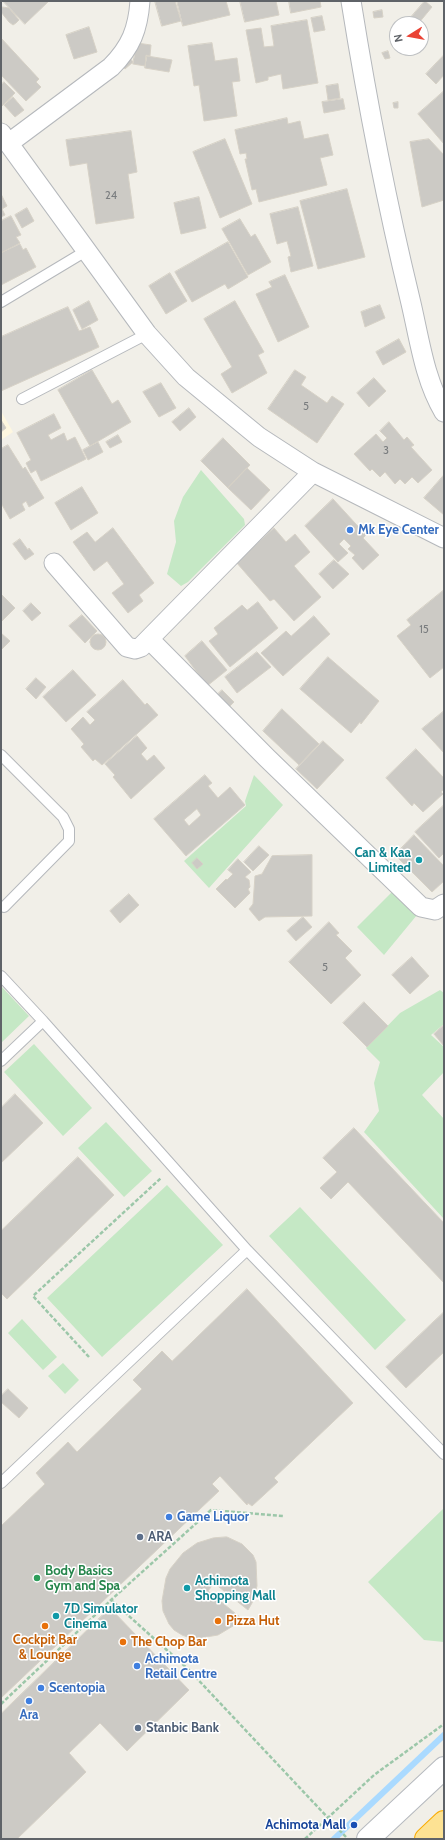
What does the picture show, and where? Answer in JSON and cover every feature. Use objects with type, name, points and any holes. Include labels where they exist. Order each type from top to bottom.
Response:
[{"type":"highway","points":[[426,1839],[444,1822]]},
{"type":"main road","points":[[368,1839],[444,1768]]},
{"type":"street","points":[[140,1],[138,20],[131,41],[124,54],[111,67],[5,138],[147,334],[186,377],[223,409],[259,437],[313,472],[444,538]]},
{"type":"street","points":[[351,1],[367,102],[392,227],[428,377],[438,403],[444,412]]},
{"type":"street","points":[[54,563],[127,647],[135,649],[141,647],[313,472]]},
{"type":"street","points":[[149,639],[267,758],[421,907],[435,910],[444,904]]},
{"type":"lane","points":[[1,302],[86,251]]},
{"type":"lane","points":[[22,399],[147,334]]},
{"type":"lane","points":[[1,755],[63,817],[69,829],[69,841],[4,906]]},
{"type":"lane","points":[[1,976],[44,1021],[247,1250],[444,1454]]},
{"type":"lane","points":[[1,1061],[44,1021]]},
{"type":"lane","points":[[1,1483],[247,1250]]},
{"type":"path","points":[[89,1357],[33,1296],[173,1167]]},
{"type":"path","points":[[1,1704],[111,1600],[211,1510],[283,1516]]},
{"type":"path","points":[[111,1600],[188,1669],[348,1839]]},
{"type":"path","points":[[305,1839],[374,1775],[444,1724]]},
{"type":"shaded area","points":[[1,411],[13,432],[1,440]]},
{"type":"green space","points":[[201,470],[244,519],[245,525],[188,582],[181,586],[167,574],[176,542],[174,521],[183,497]]},
{"type":"green space","points":[[254,775],[283,805],[209,888],[184,861],[246,806],[245,801]]},
{"type":"green space","points":[[392,892],[417,915],[384,955],[357,927]]},
{"type":"green space","points":[[1,986],[29,1016],[1,1043]]},
{"type":"green space","points":[[440,990],[444,993],[444,1024],[431,1035],[444,1047],[444,1072],[422,1095],[444,1119],[444,1219],[364,1132],[379,1111],[374,1083],[380,1062],[366,1048],[400,1013]]},
{"type":"green space","points":[[34,1044],[92,1108],[63,1136],[4,1072]]},
{"type":"green space","points":[[106,1122],[152,1171],[124,1197],[78,1148]]},
{"type":"green space","points":[[167,1185],[223,1245],[102,1357],[47,1298]]},
{"type":"green space","points":[[300,1207],[406,1320],[375,1350],[269,1236]]},
{"type":"green space","points":[[22,1319],[57,1357],[43,1370],[8,1333]]},
{"type":"green space","points":[[63,1363],[79,1380],[65,1394],[48,1376]]},
{"type":"green space","points":[[444,1508],[444,1642],[424,1640],[368,1582]]},
{"type":"building","points":[[3,1],[49,1],[25,24]]},
{"type":"building","points":[[155,1],[175,1],[181,21],[162,26]]},
{"type":"building","points":[[177,1],[226,1],[230,15],[183,26]]},
{"type":"building","points":[[240,1],[276,1],[279,15],[245,22]]},
{"type":"building","points":[[289,1],[320,1],[321,7],[291,13]]},
{"type":"building","points":[[425,1],[432,7],[425,16],[412,16]]},
{"type":"building","points":[[2,7],[9,8],[19,20],[13,25],[9,22],[1,12]]},
{"type":"building","points":[[382,10],[383,17],[374,18],[373,12]]},
{"type":"building","points":[[322,16],[325,30],[314,32],[311,18]]},
{"type":"building","points":[[307,20],[318,83],[283,89],[281,74],[268,77],[268,80],[256,83],[246,30],[261,28],[264,47],[274,46],[271,26]]},
{"type":"building","points":[[89,27],[97,52],[74,59],[66,35]]},
{"type":"building","points":[[1,38],[39,79],[36,82],[41,87],[26,101],[1,75]]},
{"type":"building","points":[[137,43],[151,45],[150,56],[146,55],[145,66],[133,64]]},
{"type":"building","points":[[212,43],[215,61],[237,58],[240,81],[232,82],[237,116],[204,121],[199,85],[194,86],[188,46]]},
{"type":"building","points":[[388,51],[390,58],[385,59],[382,53]]},
{"type":"building","points":[[444,55],[444,75],[436,84],[426,74]]},
{"type":"building","points":[[147,56],[172,60],[169,72],[145,68]]},
{"type":"building","points":[[129,57],[133,62],[125,69],[121,64]]},
{"type":"building","points":[[4,82],[15,93],[2,106],[1,85]]},
{"type":"building","points":[[338,84],[340,98],[328,100],[326,86]]},
{"type":"building","points":[[444,91],[444,144],[418,114]]},
{"type":"building","points":[[13,97],[24,110],[15,117],[4,105]]},
{"type":"building","points":[[343,99],[345,109],[324,113],[322,102]]},
{"type":"building","points":[[398,102],[398,108],[394,108],[393,103]]},
{"type":"building","points":[[287,118],[288,124],[300,121],[304,139],[328,134],[333,155],[320,158],[327,185],[259,202],[256,189],[252,190],[245,159],[247,159],[246,153],[240,154],[235,130]]},
{"type":"building","points":[[131,131],[137,172],[128,174],[134,218],[96,224],[87,163],[70,166],[66,140]]},
{"type":"building","points":[[225,139],[252,204],[220,218],[193,152]]},
{"type":"building","points":[[429,139],[444,155],[444,200],[422,207],[410,142]]},
{"type":"building","points":[[347,189],[365,257],[318,269],[300,201]]},
{"type":"building","points":[[1,194],[7,206],[2,209],[5,215],[1,217]]},
{"type":"building","points":[[199,197],[206,228],[181,234],[174,203]]},
{"type":"building","points":[[298,207],[313,266],[291,272],[288,257],[291,256],[287,241],[277,244],[270,214]]},
{"type":"building","points":[[27,208],[34,221],[22,228],[15,215]]},
{"type":"building","points":[[11,216],[21,235],[16,237],[20,243],[1,253],[1,221]]},
{"type":"building","points":[[240,219],[251,237],[255,234],[271,262],[248,275],[222,229]]},
{"type":"building","points":[[228,242],[248,277],[228,289],[225,284],[192,302],[175,272]]},
{"type":"building","points":[[20,244],[23,250],[26,248],[36,267],[1,285],[1,253]]},
{"type":"building","points":[[170,273],[187,301],[166,314],[149,286]]},
{"type":"building","points":[[285,275],[309,327],[278,342],[256,294],[272,287],[269,282]]},
{"type":"building","points":[[89,301],[98,320],[82,329],[73,310]]},
{"type":"building","points":[[235,301],[264,352],[258,355],[267,373],[232,393],[221,374],[232,367],[204,319]]},
{"type":"building","points":[[380,305],[385,318],[365,327],[361,312]]},
{"type":"building","points":[[68,307],[79,331],[90,327],[99,347],[1,391],[1,337]]},
{"type":"building","points":[[399,339],[406,352],[383,365],[376,352]]},
{"type":"building","points":[[92,370],[112,404],[118,400],[131,422],[90,446],[58,390]]},
{"type":"building","points":[[295,370],[306,377],[301,385],[327,403],[332,396],[344,404],[317,443],[268,409]]},
{"type":"building","points":[[374,378],[386,391],[369,407],[357,393]]},
{"type":"building","points":[[161,383],[176,408],[159,417],[143,392]]},
{"type":"building","points":[[189,408],[196,417],[180,431],[172,422]]},
{"type":"building","points":[[54,414],[61,428],[48,435],[51,440],[64,433],[67,441],[75,437],[86,459],[41,481],[36,470],[31,473],[26,463],[31,460],[17,433]]},
{"type":"building","points":[[1,420],[6,428],[1,432]]},
{"type":"building","points":[[389,422],[404,440],[407,437],[414,445],[411,447],[432,470],[418,483],[412,477],[405,484],[400,479],[395,484],[385,472],[380,477],[372,469],[370,471],[354,454],[376,434],[383,442],[387,438],[380,431]]},
{"type":"building","points":[[118,435],[122,442],[110,448],[106,442]]},
{"type":"building","points":[[223,438],[250,465],[228,488],[201,461]]},
{"type":"building","points":[[98,442],[103,452],[88,460],[83,450]]},
{"type":"building","points":[[8,445],[23,469],[25,467],[44,498],[29,507],[26,501],[22,504],[25,510],[10,519],[1,503],[1,449]]},
{"type":"building","points":[[247,468],[270,490],[251,510],[228,488]]},
{"type":"building","points":[[444,475],[444,515],[424,498]]},
{"type":"building","points":[[82,487],[98,513],[71,530],[55,503]]},
{"type":"building","points":[[333,499],[366,535],[363,538],[379,555],[363,570],[352,558],[355,555],[348,549],[351,546],[344,539],[339,544],[348,553],[338,562],[305,526]]},
{"type":"building","points":[[113,528],[154,583],[139,595],[143,601],[128,613],[112,593],[124,584],[107,561],[94,571],[73,542],[87,532],[95,542]]},
{"type":"building","points":[[274,528],[286,542],[295,534],[310,552],[294,566],[321,597],[294,621],[274,599],[270,601],[236,562]]},
{"type":"building","points":[[20,539],[28,550],[29,548],[34,554],[25,560],[13,544]]},
{"type":"building","points":[[334,560],[349,574],[333,589],[319,574]]},
{"type":"building","points":[[444,590],[444,667],[430,678],[397,636],[411,625],[407,620]]},
{"type":"building","points":[[1,594],[15,608],[1,622]]},
{"type":"building","points":[[258,602],[278,628],[230,667],[209,641],[218,634],[214,628],[242,605],[247,610]]},
{"type":"building","points":[[31,603],[41,613],[32,621],[23,611]]},
{"type":"building","points":[[82,615],[97,631],[85,643],[69,626]]},
{"type":"building","points":[[314,616],[330,634],[283,676],[261,653],[286,631],[291,636]]},
{"type":"building","points":[[1,633],[10,641],[1,650]]},
{"type":"building","points":[[98,634],[104,636],[106,642],[104,648],[98,650],[92,648],[90,642],[92,636]]},
{"type":"building","points":[[202,641],[227,670],[207,686],[185,656]]},
{"type":"building","points":[[257,652],[271,667],[237,693],[225,677]]},
{"type":"building","points":[[328,657],[379,701],[361,724],[360,722],[351,733],[300,689]]},
{"type":"building","points":[[73,670],[96,695],[66,722],[43,697]]},
{"type":"building","points":[[36,678],[46,687],[36,699],[26,689]]},
{"type":"building","points":[[123,680],[145,705],[147,703],[158,715],[102,765],[95,759],[93,761],[81,747],[84,744],[71,729],[83,717],[90,725],[95,720],[87,712]]},
{"type":"building","points":[[222,690],[234,702],[227,709],[215,697]]},
{"type":"building","points":[[282,709],[319,744],[299,765],[263,731]]},
{"type":"building","points":[[444,711],[444,753],[422,729]]},
{"type":"building","points":[[137,736],[147,748],[141,754],[147,761],[154,755],[165,768],[131,799],[113,777],[115,775],[105,764]]},
{"type":"building","points":[[323,741],[344,760],[317,789],[296,769]]},
{"type":"building","points":[[416,749],[444,778],[444,789],[441,792],[443,794],[423,812],[414,803],[412,806],[386,778]]},
{"type":"building","points":[[205,775],[212,783],[208,786],[218,798],[230,787],[245,805],[186,856],[154,819]],"holes":[[[197,809],[201,815],[189,826],[184,820]]]},
{"type":"building","points":[[444,805],[444,853],[439,858],[415,832]]},
{"type":"building","name":"Can & Kaa Limited","points":[[414,835],[444,866],[444,881],[432,892],[395,855]]},
{"type":"building","points":[[259,846],[269,855],[253,871],[244,862]]},
{"type":"building","points":[[312,855],[312,916],[265,917],[259,921],[249,909],[253,904],[255,876],[262,874],[272,856]]},
{"type":"building","points":[[197,858],[203,864],[197,869],[192,863]]},
{"type":"building","points":[[238,859],[251,872],[245,877],[249,880],[250,887],[248,889],[250,893],[235,908],[216,889],[233,874],[228,870]]},
{"type":"building","points":[[129,894],[139,905],[120,923],[110,911]]},
{"type":"building","points":[[303,917],[312,927],[296,941],[287,931]]},
{"type":"building","points":[[329,922],[339,933],[336,935],[352,951],[345,958],[361,975],[331,1004],[289,962]]},
{"type":"building","points":[[412,957],[429,976],[410,994],[392,975]]},
{"type":"building","points":[[364,1002],[388,1026],[367,1047],[343,1023]]},
{"type":"building","points":[[444,1025],[444,1046],[434,1034]]},
{"type":"building","points":[[15,1094],[43,1123],[1,1163],[1,1108]]},
{"type":"building","points":[[354,1128],[444,1223],[444,1283],[348,1182],[331,1199],[320,1188],[337,1172],[323,1158]]},
{"type":"building","points":[[78,1157],[114,1195],[7,1299],[1,1293],[1,1231]]},
{"type":"building","points":[[247,1289],[353,1403],[274,1478],[278,1482],[252,1506],[248,1503],[247,1505],[220,1476],[212,1484],[219,1491],[1,1698],[1,1526],[45,1484],[36,1473],[68,1442],[77,1452],[142,1389],[133,1380],[162,1351],[172,1361]]},
{"type":"building","points":[[444,1312],[444,1352],[406,1388],[386,1367]]},
{"type":"building","points":[[8,1389],[28,1408],[19,1418],[1,1402],[1,1396]]},
{"type":"building","name":"Achimota Shopping Mall","points":[[227,1537],[242,1544],[253,1555],[256,1562],[257,1586],[252,1603],[248,1610],[214,1583],[208,1591],[241,1618],[233,1626],[218,1635],[190,1638],[182,1635],[174,1630],[169,1624],[163,1611],[162,1601],[166,1578],[170,1569],[183,1553],[197,1543],[213,1538]]},
{"type":"building","points":[[110,1608],[189,1690],[127,1751],[100,1723],[69,1753],[86,1772],[17,1839],[1,1839],[1,1714]]},
{"type":"waterway","points":[[334,1839],[444,1735]]},
{"type":"place","name":"Mk Eye Center","points":[[350,530]]},
{"type":"place","name":"Can & Kaa Limited","points":[[419,860]]},
{"type":"place","name":"Game Liquor","points":[[169,1517]]},
{"type":"place","name":"ARA","points":[[140,1537]]},
{"type":"place","name":"Body Basics Gym and Spa","points":[[37,1578]]},
{"type":"place","name":"Achimota Shopping Mall","points":[[187,1588]]},
{"type":"place","name":"7D Simulator Cinema","points":[[56,1616]]},
{"type":"place","name":"Pizza Hut","points":[[218,1621]]},
{"type":"place","name":"Cockpit Bar & Lounge","points":[[45,1626]]},
{"type":"place","name":"The Chop Bar","points":[[123,1642]]},
{"type":"place","name":"Achimota Retail Centre","points":[[137,1666]]},
{"type":"place","name":"Scentopia","points":[[41,1688]]},
{"type":"place","name":"Ara","points":[[29,1701]]},
{"type":"place","name":"Stanbic Bank","points":[[138,1728]]},
{"type":"place","name":"Achimota Mall","points":[[354,1825]]}]
